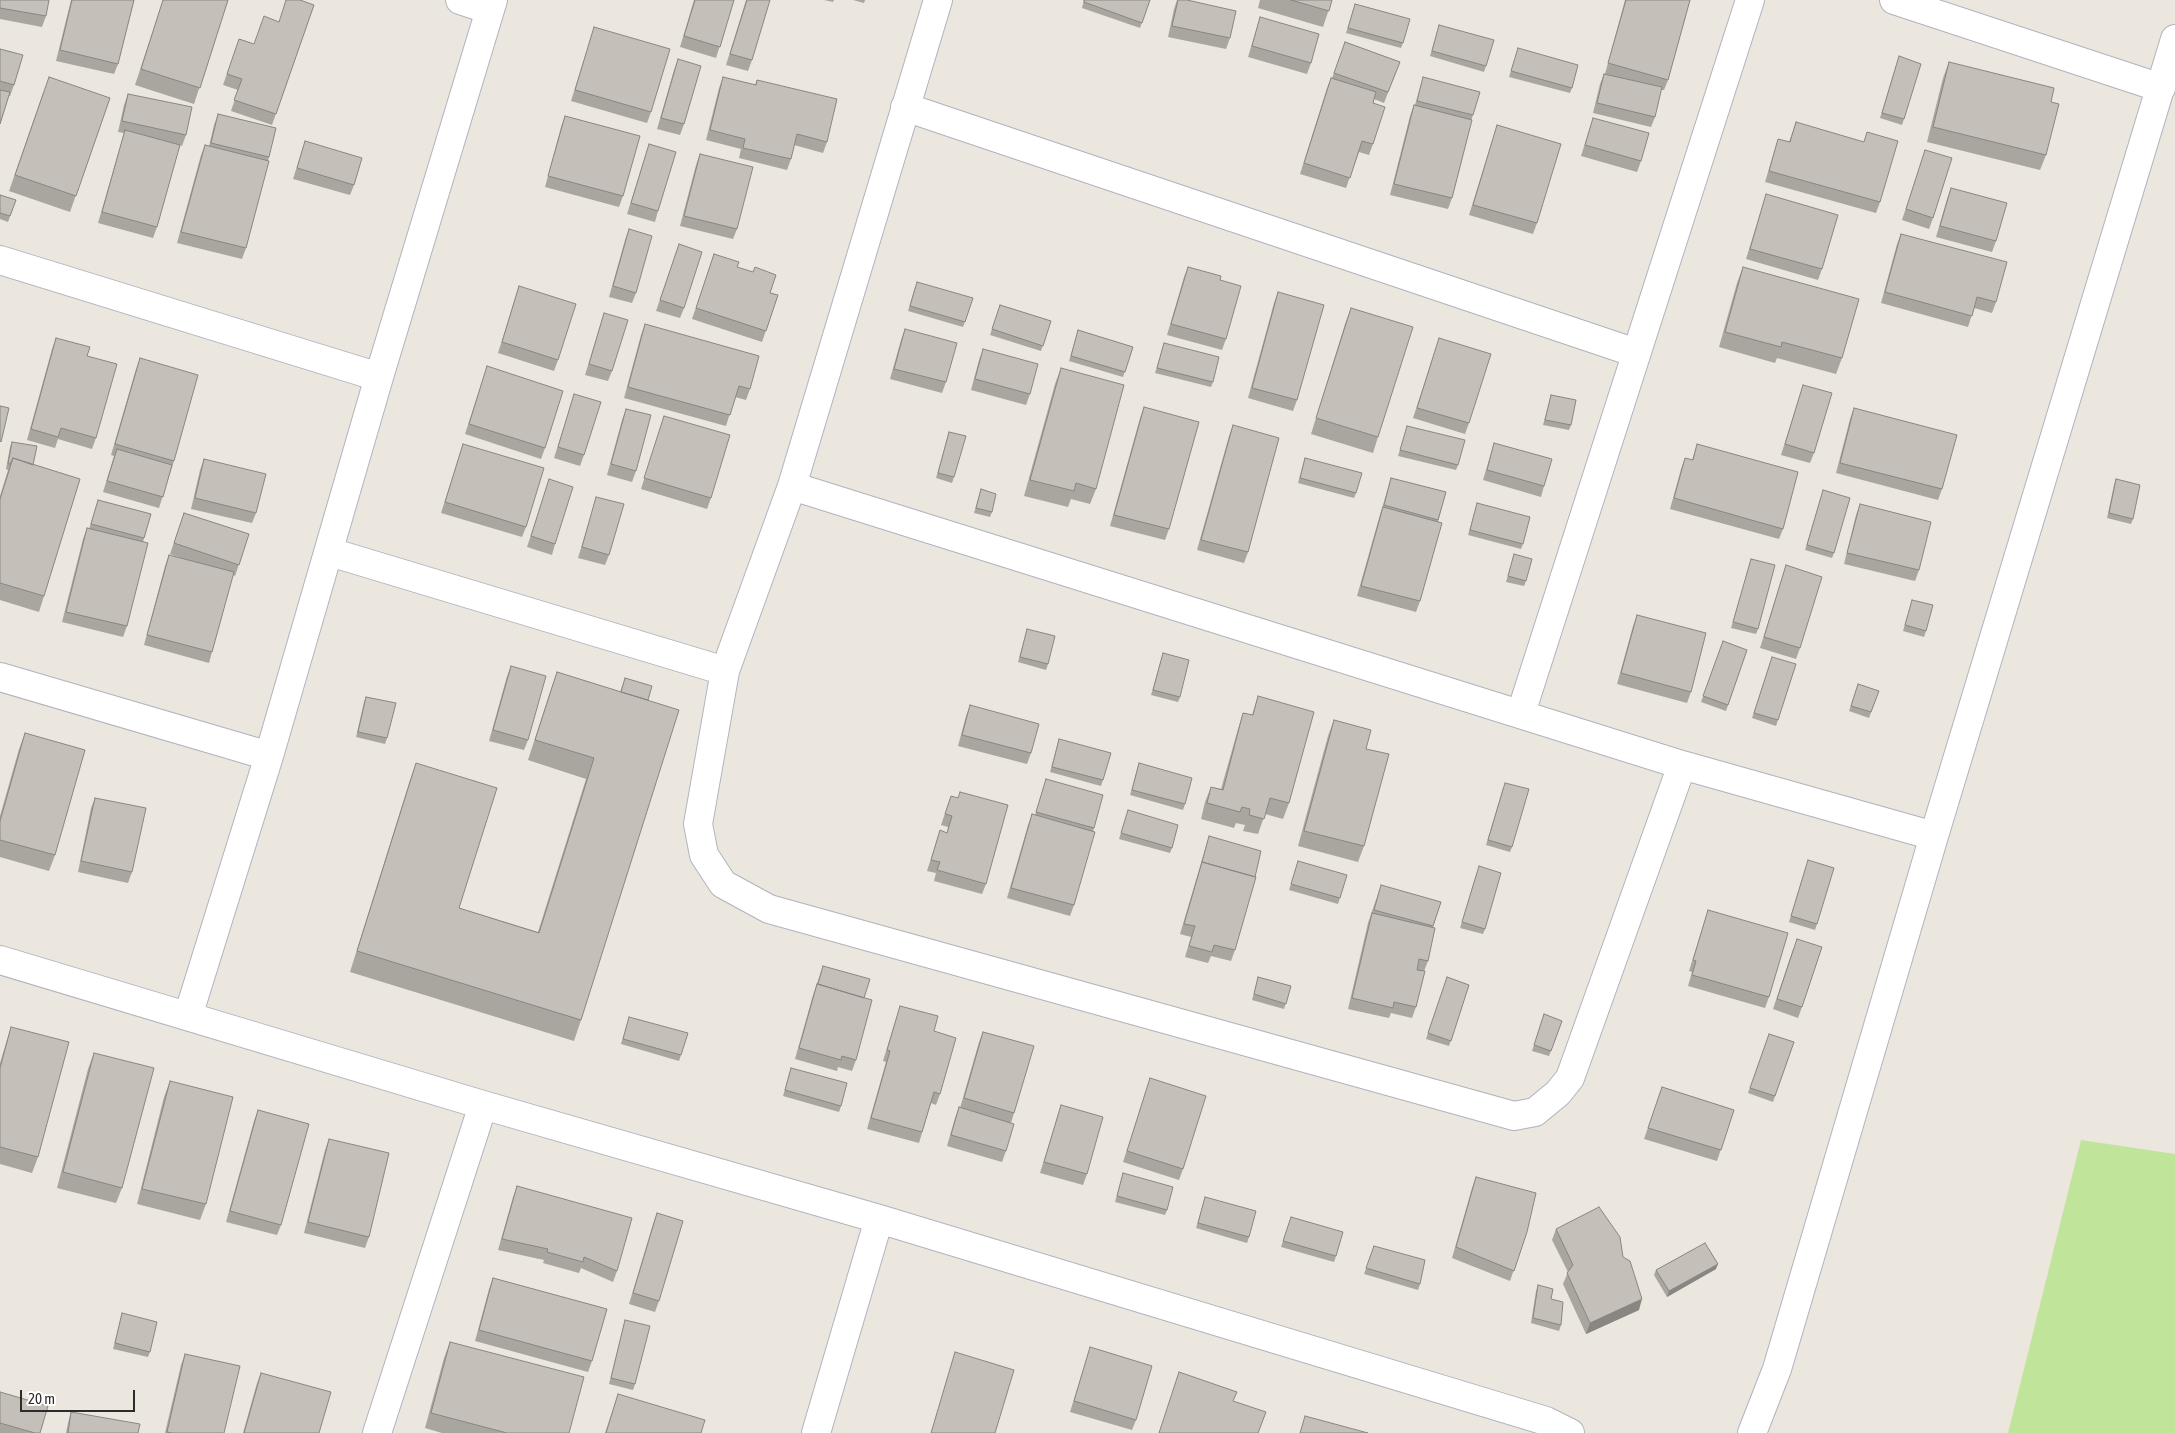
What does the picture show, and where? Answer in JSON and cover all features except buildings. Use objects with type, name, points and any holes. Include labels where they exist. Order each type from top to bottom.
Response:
[{"type":"street","points":[[188,1016],[269,756],[330,552],[379,378],[492,5],[460,0]]},
{"type":"street","points":[[938,0],[792,486],[725,671],[698,824],[704,855],[723,884],[769,909],[1514,1116],[1535,1112],[1558,1094],[1570,1078],[1682,765]]},
{"type":"street","points":[[1521,713],[1750,0]]},
{"type":"street","points":[[1906,2],[2161,88]]},
{"type":"street","points":[[1752,1433],[1777,1369],[1934,836],[2175,39]]},
{"type":"street","points":[[905,107],[1636,353]]},
{"type":"street","points":[[0,260],[379,378]]},
{"type":"street","points":[[792,486],[1682,765],[1934,836]]},
{"type":"street","points":[[330,552],[725,671]]},
{"type":"street","points":[[0,677],[269,756]]},
{"type":"street","points":[[0,960],[483,1106],[879,1219],[1546,1421],[1570,1433]]},
{"type":"street","points":[[377,1433],[483,1106]]},
{"type":"street","points":[[816,1433],[879,1219]]},
{"type":"green space","points":[[2081,1140],[2175,1154],[2175,1433],[2008,1433]]}]
